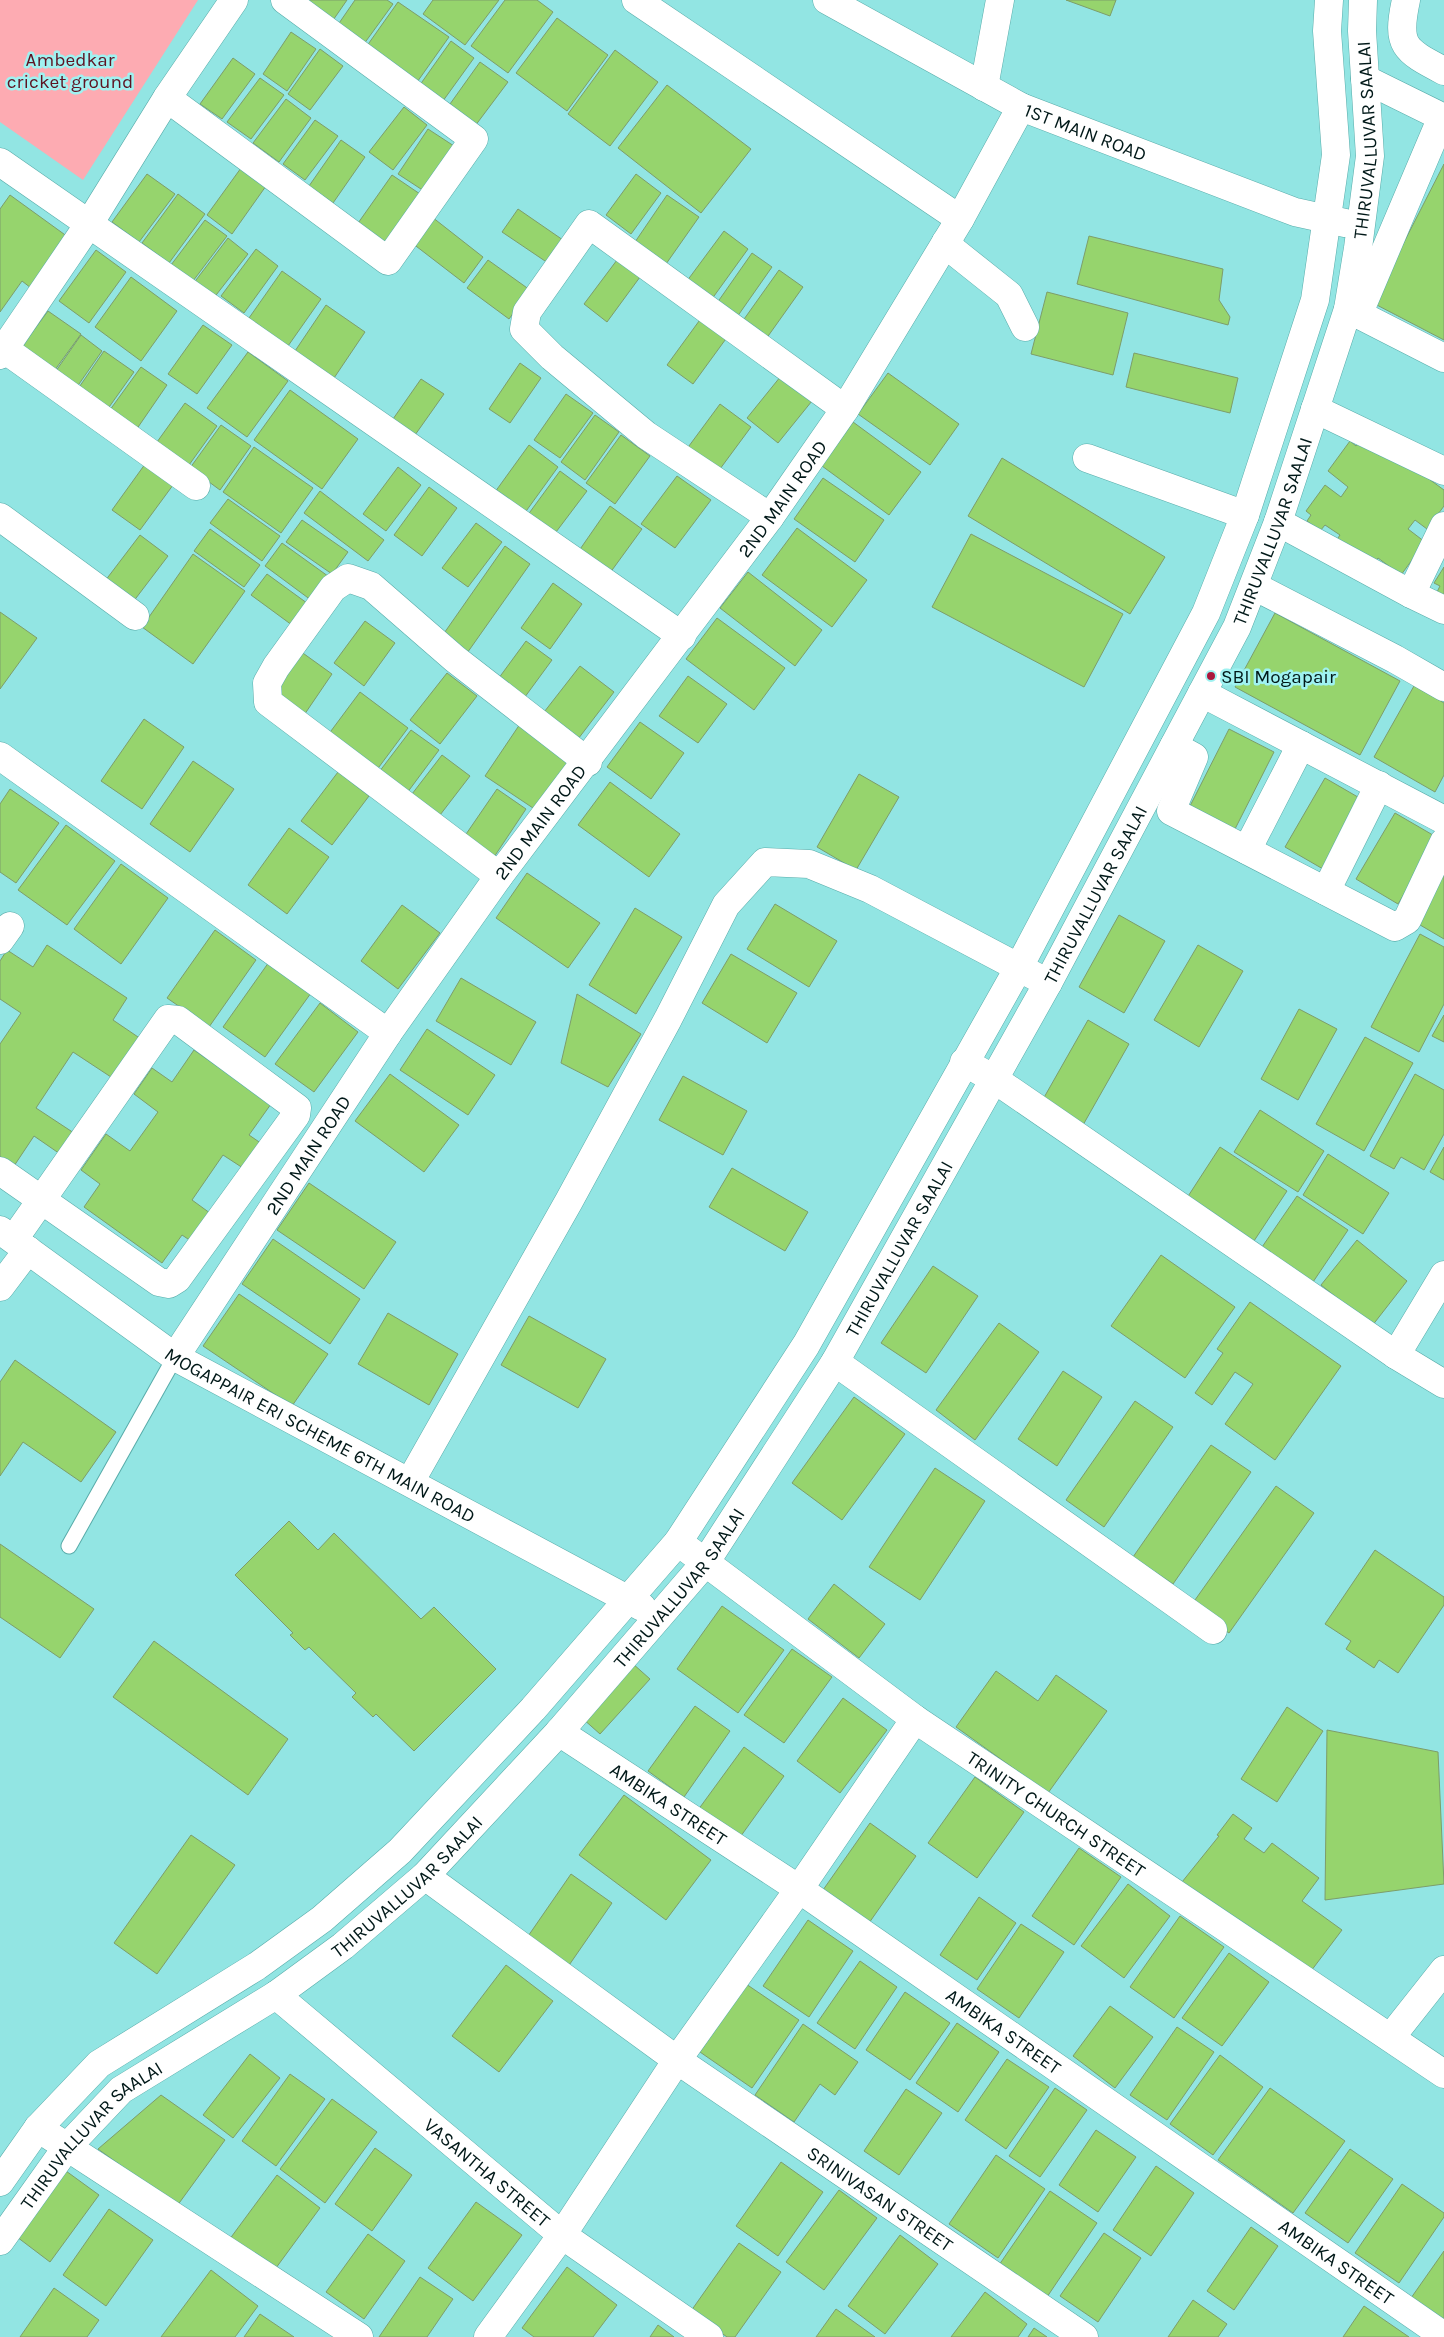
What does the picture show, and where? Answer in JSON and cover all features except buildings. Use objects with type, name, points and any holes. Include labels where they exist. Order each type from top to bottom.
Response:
[{"type":"street","points":[[196,486],[1,350],[89,224],[167,98],[234,0]]},
{"type":"street","points":[[167,98],[388,261],[474,139],[285,0]]},
{"type":"street","points":[[636,0],[960,219]]},
{"type":"street","name":"1ST MAIN ROAD","points":[[827,0],[1021,108],[1294,212],[1361,226]]},
{"type":"street","points":[[984,87],[1000,0]]},
{"type":"street","name":"THIRUVALLUVAR SAALAI","points":[[0,2182],[38,2128],[99,2064],[257,1966],[322,1919],[400,1851],[534,1709],[678,1542],[806,1345],[1018,967],[1206,612],[1245,515],[1315,300],[1336,155],[1327,31],[1329,0]]},
{"type":"street","name":"THIRUVALLUVAR SAALAI","points":[[0,2241],[67,2148],[121,2090],[276,1995],[343,1946],[424,1876],[559,1732],[657,1616],[705,1563],[835,1362],[1048,983],[1237,627],[1254,586],[1278,522],[1315,409],[1353,312],[1370,156],[1362,31],[1363,0]]},
{"type":"street","points":[[1406,0],[1401,25],[1404,43],[1416,56],[1444,70]]},
{"type":"street","points":[[1365,78],[1443,117],[1353,312],[1444,358]]},
{"type":"street","name":"2ND MAIN ROAD","points":[[175,1357],[388,1033],[499,876],[588,762],[770,517],[844,409],[960,219],[1021,108]]},
{"type":"street","points":[[0,162],[682,636]]},
{"type":"street","points":[[770,517],[646,435],[552,357],[524,329],[527,312],[589,224],[844,409]]},
{"type":"street","points":[[946,242],[955,252],[1009,294],[1025,327]]},
{"type":"street","points":[[1315,409],[1444,470]]},
{"type":"street","points":[[1088,458],[1245,515]]},
{"type":"street","points":[[0,517],[135,616]]},
{"type":"street","points":[[1278,522],[1444,610]]},
{"type":"street","points":[[1411,594],[1444,526]]},
{"type":"street","points":[[499,876],[268,702],[267,683],[276,667],[333,588],[348,578],[371,586],[455,659],[588,762]]},
{"type":"street","points":[[1254,586],[1395,659],[1444,687]]},
{"type":"street","points":[[1205,687],[1301,744],[1444,820]]},
{"type":"street","points":[[1205,687],[1431,799],[1444,795]]},
{"type":"street","points":[[1247,850],[1301,744]]},
{"type":"street","points":[[1174,746],[1194,757],[1171,811],[1395,927],[1407,920],[1444,842]]},
{"type":"street","points":[[0,756],[388,1033]]},
{"type":"street","points":[[1326,891],[1379,785]]},
{"type":"street","points":[[1140,809],[1396,947]]},
{"type":"street","points":[[410,1482],[569,1201],[668,1019],[726,905],[765,862],[809,864],[861,885],[1048,983]]},
{"type":"street","points":[[0,1171],[42,1199],[159,1282],[169,1284],[177,1279],[251,1178],[296,1115],[297,1108],[178,1020],[168,1019],[42,1199],[14,1240],[0,1287]]},
{"type":"street","points":[[964,1062],[994,1079],[1396,1355],[1444,1384]]},
{"type":"street","name":"MOGAPPAIR ERI SCHEME 6TH MAIN ROAD","points":[[14,1240],[175,1357],[657,1616]]},
{"type":"street","points":[[1396,1355],[1444,1275]]},
{"type":"street","points":[[835,1362],[1213,1630]]},
{"type":"street","name":"TRINITY CHURCH STREET","points":[[678,1542],[916,1719],[1444,2074]]},
{"type":"street","points":[[488,2337],[562,2235],[677,2060],[799,1889],[916,1719]]},
{"type":"street","name":"AMBIKA STREET","points":[[559,1732],[799,1889],[1444,2336]]},
{"type":"street","name":"SRINIVASAN STREET","points":[[424,1876],[677,2060],[1084,2337]]},
{"type":"street","points":[[1391,2037],[1444,1970]]},
{"type":"street","name":"VASANTHA STREET","points":[[276,1995],[562,2235],[709,2337]]},
{"type":"street","points":[[38,2128],[359,2337]]},
{"type":"lane","name":"2ND MAIN ROAD","points":[[69,1546],[175,1357]]},
{"type":"green space","name":"Ambedkar cricket ground","points":[[0,0],[198,0],[83,180],[0,122]]},
{"type":"place","name":"SBI Mogapair","points":[[1211,676]]}]
